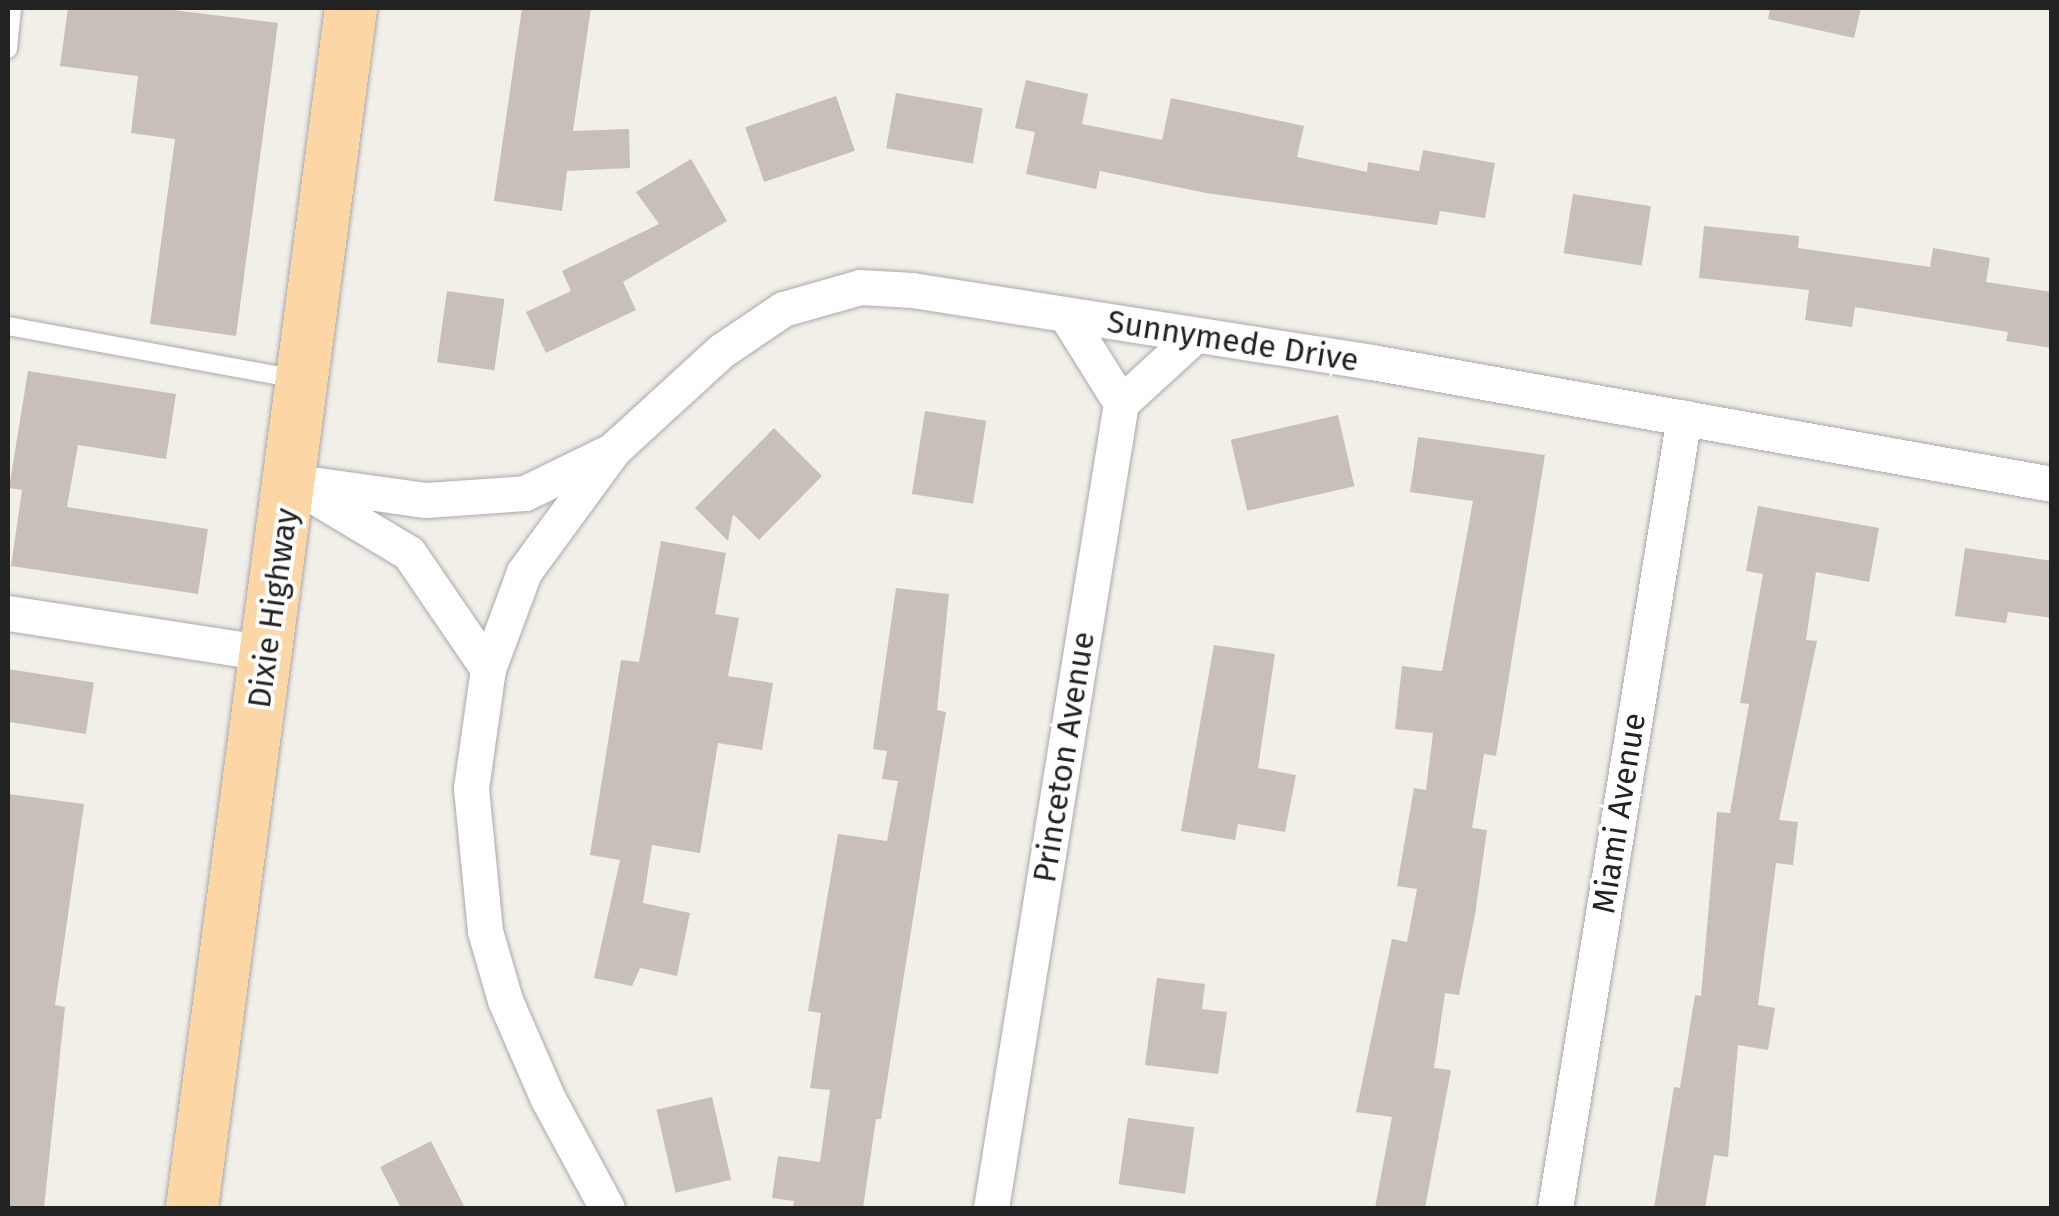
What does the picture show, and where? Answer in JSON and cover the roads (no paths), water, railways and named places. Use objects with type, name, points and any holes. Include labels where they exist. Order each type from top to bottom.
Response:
[{"type":"main road","name":"Dixie Highway","points":[[192,1208],[351,8]]},
{"type":"street","name":"Sunnymede Drive","points":[[607,1208],[548,1100],[505,1000],[485,932],[471,788],[488,669],[524,572],[614,449],[721,352],[783,310],[822,293],[860,286],[912,290],[1684,417],[2052,484]]},
{"type":"street","points":[[1066,315],[1121,403],[1194,336]]},
{"type":"street","name":"Princeton Avenue","points":[[991,1208],[1121,403]]},
{"type":"street","name":"Miami Avenue","points":[[1555,1208],[1684,417]]},
{"type":"street","points":[[290,482],[426,500],[524,493],[614,449]]},
{"type":"street","points":[[290,482],[409,552],[488,669]]},
{"type":"street","points":[[8,612],[266,652]]},
{"type":"lane","points":[[8,49],[12,8]]},
{"type":"lane","points":[[8,326],[304,380]]}]
